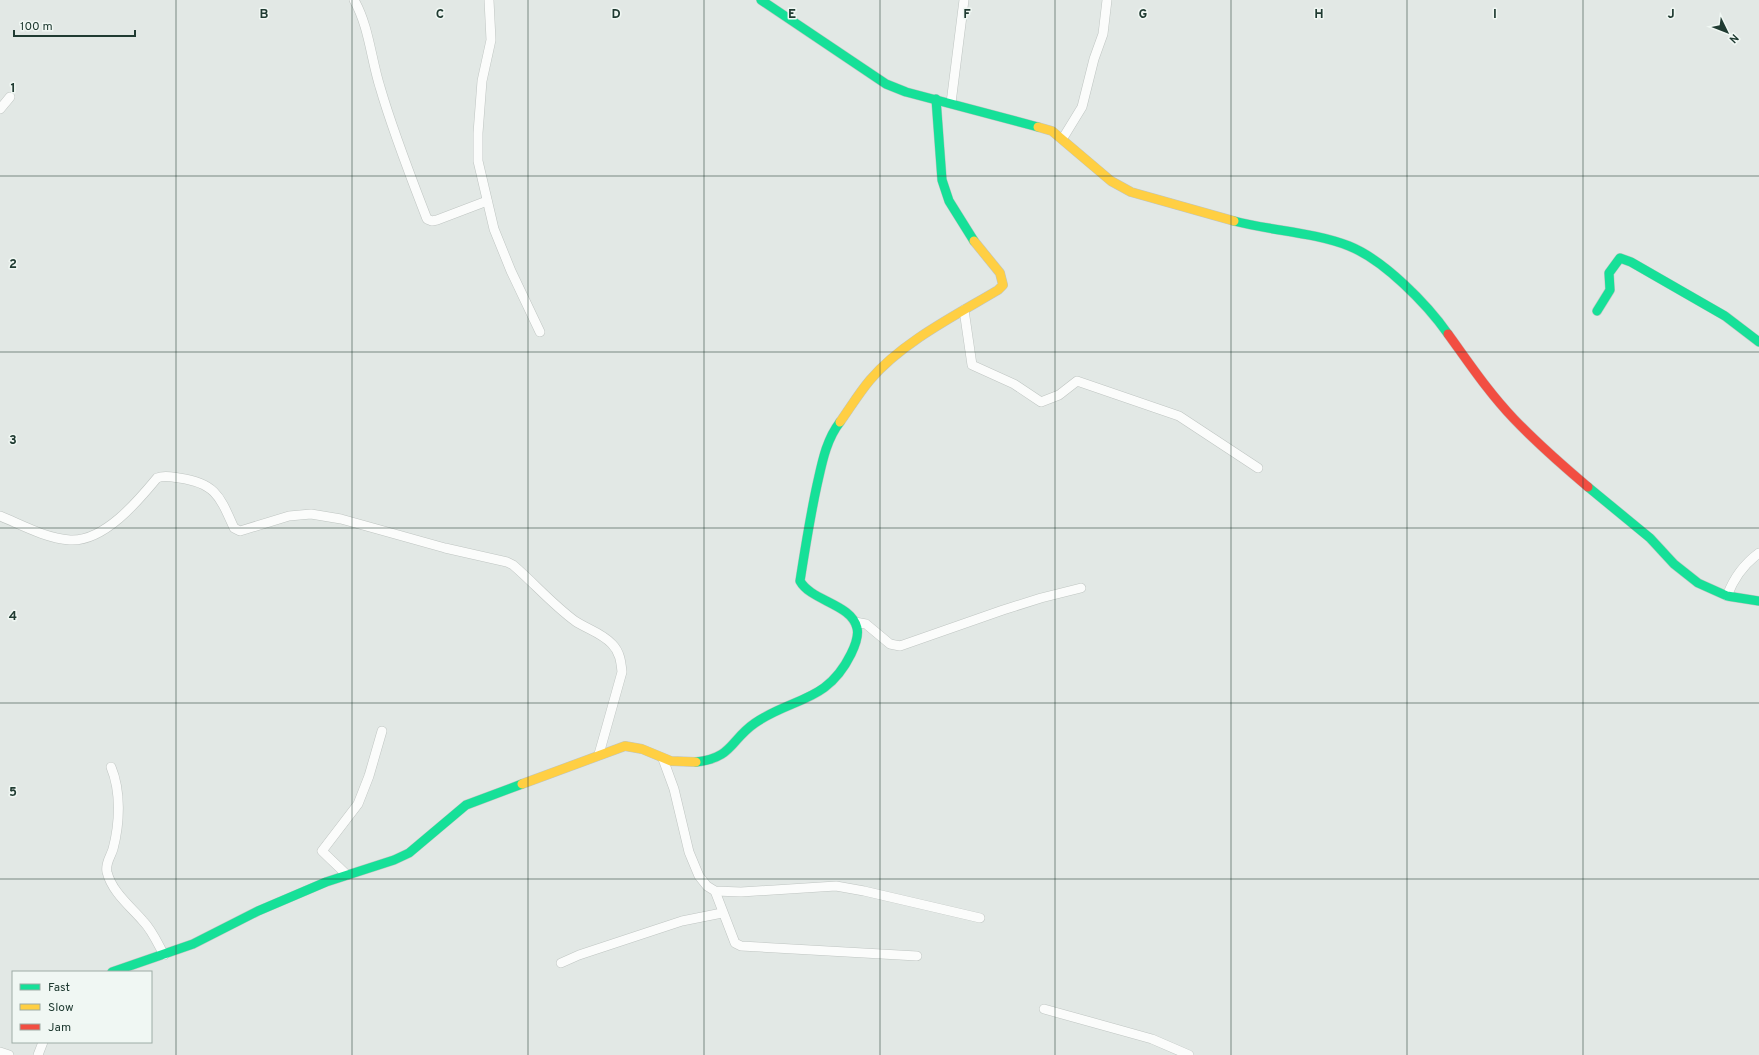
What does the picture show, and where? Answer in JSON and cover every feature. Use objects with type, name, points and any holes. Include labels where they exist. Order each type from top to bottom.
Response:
[{"type":"street","points":[[354,0],[367,34],[380,87],[389,114],[427,219],[432,221],[437,220],[487,201]]},
{"type":"street","points":[[489,0],[491,40],[482,81],[478,133],[478,161],[494,229],[511,271],[540,332]]},
{"type":"street","points":[[761,0],[886,84],[1052,130],[1111,181],[1131,192],[1245,224],[1317,237],[1349,246],[1385,267],[1438,318],[1474,370],[1512,418],[1555,459],[1650,538],[1674,564],[1698,583],[1727,596],[1759,601]]},
{"type":"street","points":[[951,103],[964,0]]},
{"type":"street","points":[[1062,138],[1082,107],[1094,59],[1103,34],[1107,0]]},
{"type":"street","points":[[0,109],[10,97]]},
{"type":"street","points":[[115,971],[193,944],[258,911],[326,882],[394,860],[409,853],[466,805],[610,750],[633,746],[663,759],[686,763],[700,762],[724,754],[745,730],[756,722],[825,688],[855,648],[858,629],[855,622],[848,614],[804,588],[800,582],[809,522],[824,455],[834,430],[871,379],[902,350],[921,336],[998,290],[1003,285],[1004,280],[978,247],[949,201],[942,180],[936,99]]},
{"type":"street","points":[[1597,311],[1610,290],[1609,273],[1620,258],[1631,262],[1725,316],[1759,342]]},
{"type":"street","points":[[964,310],[972,364],[1014,384],[1041,402],[1059,395],[1077,381],[1179,416],[1258,468]]},
{"type":"street","points":[[0,516],[48,536],[71,540],[87,537],[115,523],[130,509],[157,478],[162,476],[188,479],[208,486],[219,496],[234,528],[240,531],[289,516],[311,514],[341,520],[445,548],[507,562],[517,568],[549,599],[570,616],[607,639],[617,649],[622,661],[622,672],[599,754]]},
{"type":"street","points":[[1727,596],[1737,575],[1750,560],[1759,553]]},
{"type":"street","points":[[855,622],[866,624],[890,644],[900,646],[1003,610],[1041,598],[1081,588]]},
{"type":"street","points":[[347,875],[322,851],[358,804],[369,776],[382,731]]},
{"type":"street","points":[[663,759],[674,789],[689,852],[699,876],[707,886],[715,891],[741,892],[836,886],[879,894],[980,918]]},
{"type":"street","points":[[111,767],[117,780],[118,808],[116,838],[107,865],[107,871],[114,887],[144,922],[164,955]]},
{"type":"street","points":[[715,891],[722,913],[735,943],[741,946],[917,956]]},
{"type":"street","points":[[561,963],[578,955],[682,920],[722,913]]},
{"type":"street","points":[[1044,1009],[1152,1038],[1189,1055]]},
{"type":"street","points":[[38,1055],[43,1043]]},
{"type":"street","points":[[0,1052],[9,1055]]},
{"type":"traffic: fast","points":[[761,0],[886,84],[906,92],[1038,127]]},
{"type":"traffic: fast","points":[[936,99],[942,180],[949,201],[974,241]]},
{"type":"traffic: fast","points":[[1234,221],[1335,241],[1349,246],[1376,261],[1404,284],[1429,310],[1448,334]]},
{"type":"traffic: fast","points":[[1597,311],[1610,290],[1609,273],[1620,258],[1631,262],[1725,316],[1759,342]]},
{"type":"traffic: fast","points":[[696,762],[717,757],[730,747],[747,729],[755,723],[820,691],[842,670],[854,648],[857,638],[857,628],[854,620],[848,613],[805,588],[800,581],[812,509],[823,460],[831,436],[840,422]]},
{"type":"traffic: fast","points":[[1588,487],[1650,538],[1674,564],[1698,583],[1727,596],[1759,601]]},
{"type":"traffic: fast","points":[[115,971],[193,944],[258,911],[326,882],[394,860],[409,853],[466,805],[522,784]]},
{"type":"traffic: slow","points":[[1038,127],[1052,131],[1111,181],[1131,192],[1234,221]]},
{"type":"traffic: slow","points":[[840,422],[870,380],[898,353],[913,341],[947,319],[998,290],[1003,285],[1000,273],[974,241]]},
{"type":"traffic: slow","points":[[522,784],[625,746],[642,749],[671,761],[696,762]]},
{"type":"traffic: jam","points":[[1448,334],[1505,409],[1559,462],[1588,487]]}]
